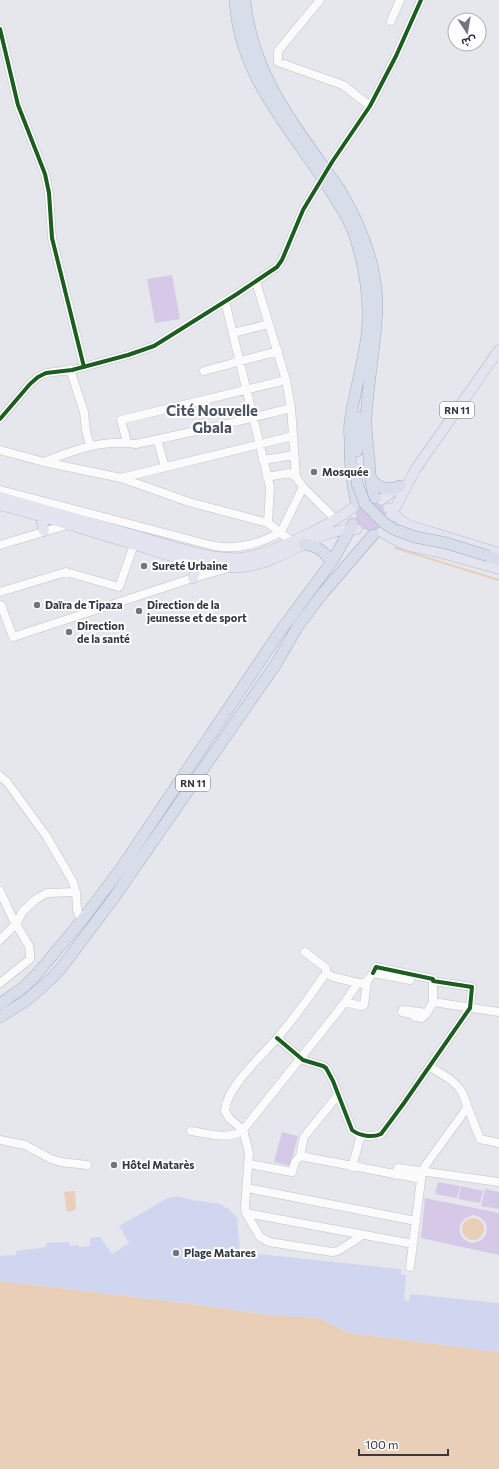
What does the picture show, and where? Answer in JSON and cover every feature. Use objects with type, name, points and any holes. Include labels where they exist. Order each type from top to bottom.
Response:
[{"type":"highway","points":[[236,0],[239,27],[245,50],[258,82],[275,111],[323,179],[340,206],[349,222],[357,242],[367,288],[368,308],[367,333],[350,424],[350,472],[355,505]]},
{"type":"highway","points":[[245,0],[249,28],[258,60],[276,97],[340,190],[357,219],[373,271],[377,305],[366,424],[373,492],[378,499]]},
{"type":"highway","points":[[358,417],[370,374]]},
{"type":"highway","points":[[359,376],[356,468],[357,483],[365,504],[383,522],[393,529],[415,537],[494,555],[499,560]]},
{"type":"highway","points":[[371,479],[378,486],[386,489],[400,486]]},
{"type":"highway","name":"RN 11","points":[[0,1004],[25,986],[37,974],[82,922],[122,867],[279,633],[331,562],[354,527]]},
{"type":"highway","name":"RN 11","points":[[0,1018],[40,990],[72,953],[113,900],[276,664],[298,626],[328,586],[376,534]]},
{"type":"highway","points":[[304,544],[320,549],[331,562]]},
{"type":"main road","name":"RN 11","points":[[376,534],[386,528],[390,513],[415,470],[499,350]]},
{"type":"main road","name":"RN 11","points":[[400,486],[415,470]]},
{"type":"main road","points":[[0,497],[190,551],[214,557],[231,558],[251,556],[291,541],[335,519],[367,498],[378,499],[400,486]]},
{"type":"main road","points":[[378,499],[390,513],[408,525],[494,555]]},
{"type":"main road","points":[[0,505],[194,563],[245,567],[266,562],[304,544],[335,532],[354,527],[366,534],[376,534],[410,546],[499,569]]},
{"type":"main road","name":"RN 11","points":[[354,527],[352,515],[355,505]]},
{"type":"main road","points":[[40,516],[44,531]]},
{"type":"main road","points":[[193,578],[195,569],[194,563]]},
{"type":"street","points":[[320,0],[278,50],[278,62],[343,84],[370,106]]},
{"type":"street","points":[[391,21],[400,0]]},
{"type":"street","points":[[332,162],[370,106],[396,56],[421,0]]},
{"type":"street","points":[[0,29],[18,105],[45,174],[49,193],[52,238],[84,367]]},
{"type":"street","points":[[0,419],[30,384],[38,377],[46,373],[84,367],[154,346],[256,282],[277,267],[303,210],[320,182]]},
{"type":"street","points":[[256,282],[286,380],[291,408],[296,477]]},
{"type":"street","points":[[225,301],[270,487],[268,523]]},
{"type":"street","points":[[233,333],[269,324]]},
{"type":"street","points":[[204,371],[278,351]]},
{"type":"street","points":[[70,370],[84,412],[86,431],[90,445]]},
{"type":"street","points":[[127,442],[121,420],[213,399],[246,389],[286,380]]},
{"type":"street","points":[[44,462],[72,450],[90,445],[127,442],[136,444],[219,426],[291,408]]},
{"type":"street","points":[[121,478],[293,436]]},
{"type":"street","points":[[157,439],[165,467]]},
{"type":"street","points":[[0,450],[44,462],[121,478],[189,502],[268,523],[291,541]]},
{"type":"street","points":[[263,460],[294,455]]},
{"type":"street","points":[[267,477],[288,473],[296,477],[303,487],[335,519]]},
{"type":"street","points":[[0,490],[223,548],[252,545],[281,532],[303,487]]},
{"type":"street","points":[[0,545],[67,524]]},
{"type":"street","points":[[123,601],[119,587],[134,545]]},
{"type":"street","points":[[0,603],[13,637],[231,567]]},
{"type":"street","points":[[0,592],[66,572],[119,587]]},
{"type":"street","points":[[0,776],[7,782],[48,837],[73,882],[76,892],[77,910],[82,922]]},
{"type":"street","points":[[0,891],[16,924],[29,946],[30,953],[30,959],[0,983]]},
{"type":"street","points":[[0,940],[16,924],[23,911],[36,899],[47,893],[76,892]]},
{"type":"street","points":[[306,952],[326,968],[327,976],[277,1038],[260,1055],[242,1078],[227,1101],[225,1113],[243,1130],[250,1153],[245,1207],[246,1213],[260,1237],[268,1242],[332,1252],[338,1251],[363,1235]]},
{"type":"street","points":[[327,976],[363,984],[367,981],[376,967],[433,979],[433,1002],[427,1013]]},
{"type":"street","points":[[345,1002],[361,1006],[364,1005],[367,981]]},
{"type":"street","points":[[191,1131],[230,1135],[239,1133],[243,1130],[345,1002],[358,983]]},
{"type":"street","points":[[277,1038],[301,1058],[326,1068],[331,1077],[350,1127],[355,1132],[362,1135],[377,1136],[384,1132],[470,1008],[472,987],[433,983]]},
{"type":"street","points":[[433,1002],[499,1012]]},
{"type":"street","points":[[430,1067],[458,1085],[480,1138],[499,1143]]},
{"type":"street","points":[[249,1164],[292,1172],[294,1162],[300,1156],[304,1137],[338,1095]]},
{"type":"street","points":[[410,1267],[422,1175],[425,1166],[467,1108]]},
{"type":"street","points":[[352,1167],[362,1135]]},
{"type":"street","points":[[0,1140],[25,1145],[51,1159],[61,1162],[87,1165]]},
{"type":"street","points":[[300,1156],[395,1175],[398,1168],[422,1175],[499,1182]]},
{"type":"street","points":[[247,1188],[416,1221]]},
{"type":"street","points":[[246,1213],[413,1244]]},
{"type":"shaded area","points":[[172,275],[180,319],[155,323],[147,279]]},
{"type":"shaded area","points":[[371,501],[382,505],[386,516],[382,527],[371,531],[360,527],[356,516],[360,505]]},
{"type":"shaded area","points":[[282,1132],[298,1136],[290,1166],[274,1162]]},
{"type":"shaded area","points":[[438,1182],[460,1186],[457,1198],[435,1194]]},
{"type":"shaded area","points":[[461,1186],[483,1191],[480,1203],[458,1199]]},
{"type":"shaded area","points":[[485,1189],[499,1192],[499,1209],[481,1206]]},
{"type":"shaded area","points":[[75,1191],[76,1209],[69,1212],[66,1209],[64,1192]]},
{"type":"shaded area","points":[[425,1198],[499,1213],[499,1255],[421,1238]],"holes":[[[473,1215],[484,1220],[487,1230],[486,1234],[483,1239],[472,1243],[464,1239],[460,1233],[460,1226],[464,1219]]]},
{"type":"shaded area","points":[[473,1218],[481,1221],[484,1229],[481,1237],[473,1240],[465,1237],[462,1229],[465,1221]]},
{"type":"shaded area","points":[[0,1281],[200,1305],[268,1315],[320,1318],[348,1333],[499,1352],[499,1469],[0,1469]]},
{"type":"sand","points":[[177,1196],[220,1204],[230,1210],[237,1218],[240,1252],[401,1269],[401,1274],[406,1275],[404,1300],[409,1301],[410,1294],[499,1303],[499,1352],[348,1333],[320,1318],[268,1315],[200,1305],[0,1281],[0,1256],[16,1255],[16,1251],[46,1247],[46,1243],[69,1242],[70,1246],[90,1246],[90,1238],[100,1237],[112,1254],[129,1243],[119,1226],[166,1199]]},
{"type":"waterway","points":[[395,548],[499,580]]},
{"type":"cycle path","points":[[0,419],[30,384],[38,377],[46,373],[72,370],[128,355],[154,346],[277,267],[282,260],[303,210],[332,162],[370,106],[396,56],[421,0]]},
{"type":"cycle path","points":[[0,29],[18,105],[45,174],[49,193],[52,238],[84,367]]},
{"type":"cycle path","points":[[277,1038],[303,1060],[326,1068],[333,1081],[352,1130],[366,1136],[381,1134],[470,1008],[472,987],[433,981],[433,979],[376,967],[373,973]]},
{"type":"place","name":"Mosquée","points":[[314,472]]},
{"type":"place","name":"Sureté Urbaine","points":[[144,566]]},
{"type":"place","name":"Daïra de Tipaza","points":[[37,605]]},
{"type":"place","name":"Direction de la jeunesse et de sport","points":[[139,611]]},
{"type":"place","name":"Direction de la santé","points":[[69,632]]},
{"type":"place","name":"Hôtel Matarès","points":[[114,1165]]},
{"type":"place","name":"Plage Matares","points":[[176,1253]]},
{"type":"district","name":"Cité Nouvelle Gbala","points":[[212,420]]}]
